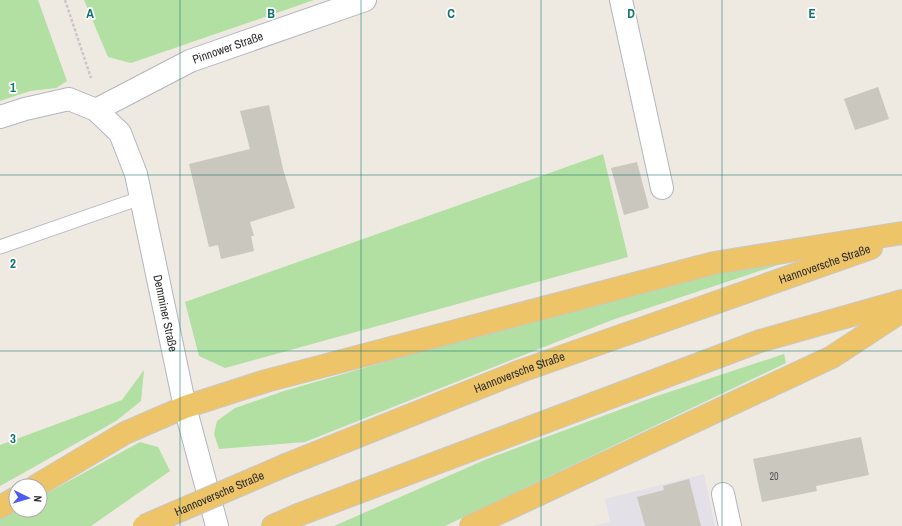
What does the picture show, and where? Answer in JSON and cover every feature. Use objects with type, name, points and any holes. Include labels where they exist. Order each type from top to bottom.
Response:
[{"type":"highway","points":[[48,479],[124,433],[185,407],[274,379],[714,263],[902,233]]},
{"type":"highway","name":"Hannoversche Straße","points":[[144,526],[286,465],[521,370],[902,237]]},
{"type":"highway","points":[[273,526],[298,515],[760,341],[902,301]]},
{"type":"highway","points":[[471,526],[832,357],[902,311]]},
{"type":"street","name":"Pinnower Straße","points":[[96,110],[190,61],[365,0]]},
{"type":"street","points":[[621,0],[662,188]]},
{"type":"street","name":"Demminer Straße","points":[[0,117],[25,109],[69,99],[96,110],[120,133],[136,174],[185,407],[217,526]]},
{"type":"street","points":[[723,494],[730,526]]},
{"type":"lane","points":[[0,247],[141,198]]},
{"type":"path","points":[[65,0],[93,86],[96,110]]},
{"type":"shaded area","points":[[704,474],[715,526],[593,526],[610,522],[605,499]]},
{"type":"green space","points":[[0,0],[38,0],[67,81],[56,88],[30,91],[0,101]]},
{"type":"green space","points":[[84,0],[314,0],[131,63],[108,57]]},
{"type":"green space","points":[[603,154],[628,257],[225,368],[199,356],[185,302]]},
{"type":"green space","points":[[789,254],[790,261],[612,320],[305,442],[219,449],[214,434],[217,421],[235,408],[284,391],[426,350]]},
{"type":"green space","points":[[784,354],[786,363],[445,526],[334,526],[487,459],[654,397]]},
{"type":"green space","points":[[144,370],[141,401],[116,421],[14,478],[8,478],[8,482],[0,486],[0,445],[122,400]]},
{"type":"green space","points":[[140,442],[158,447],[170,471],[91,526],[0,526],[0,519],[8,514],[8,518],[48,518],[48,493]]},
{"type":"building","points":[[878,87],[889,119],[855,130],[844,99]]},
{"type":"building","points":[[269,105],[283,169],[295,208],[250,222],[254,236],[251,236],[254,251],[221,259],[218,245],[209,247],[189,164],[250,149],[240,111]]},
{"type":"building","points":[[637,162],[649,208],[624,215],[611,168]]},
{"type":"building","points":[[861,437],[869,475],[816,486],[817,491],[762,502],[753,459]]},
{"type":"building","points":[[689,479],[701,526],[645,526],[637,497],[664,490],[663,486]]}]
